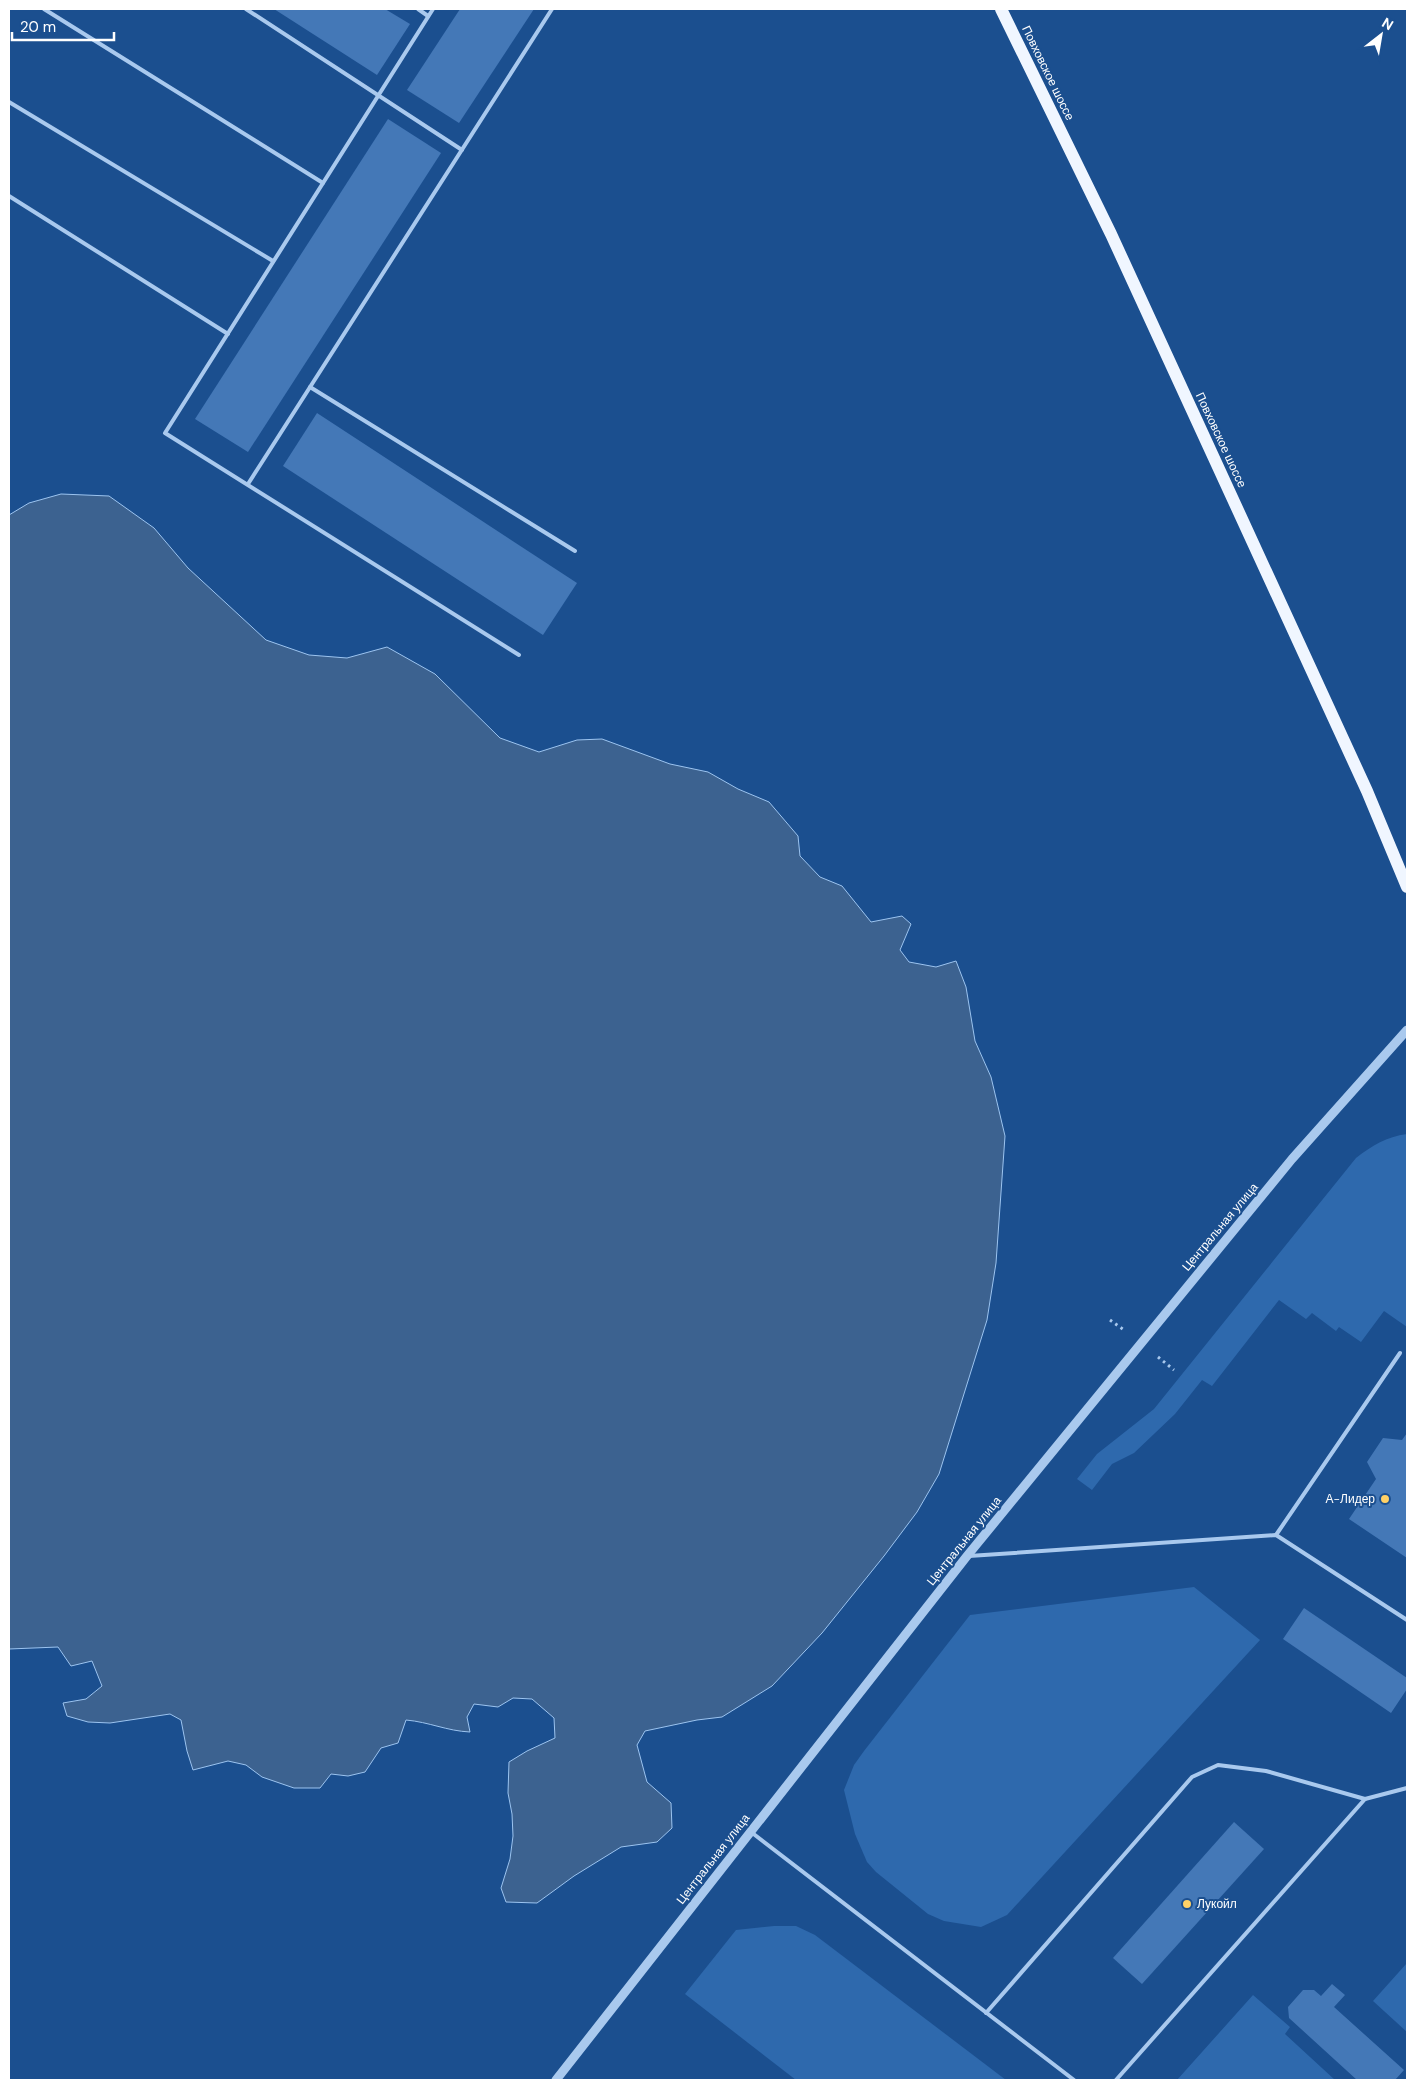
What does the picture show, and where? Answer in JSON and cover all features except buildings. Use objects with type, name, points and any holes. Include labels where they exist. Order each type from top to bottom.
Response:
[{"type":"main road","name":"Повховское шоссе","points":[[1001,9],[1111,234],[1367,791],[1407,887]]},
{"type":"street","name":"Центральная улица","points":[[556,2080],[967,1556],[1292,1159],[1407,1030]]},
{"type":"lane","points":[[44,9],[323,183]]},
{"type":"lane","points":[[246,9],[462,150]]},
{"type":"lane","points":[[418,9],[428,16]]},
{"type":"lane","points":[[433,9],[165,433],[519,655]]},
{"type":"lane","points":[[248,484],[552,9]]},
{"type":"lane","points":[[9,102],[274,261]]},
{"type":"lane","points":[[9,196],[228,334]]},
{"type":"lane","points":[[310,387],[575,551]]},
{"type":"lane","points":[[1276,1535],[1400,1354]]},
{"type":"lane","points":[[967,1556],[1276,1535],[1407,1620]]},
{"type":"lane","points":[[986,2013],[1192,1777],[1218,1765],[1266,1771],[1365,1799],[1407,1788]]},
{"type":"lane","points":[[1116,2080],[1365,1799]]},
{"type":"lane","points":[[751,1832],[1074,2080]]},
{"type":"shaded area","points":[[61,494],[109,496],[154,528],[188,568],[266,640],[309,655],[347,658],[387,647],[435,674],[500,738],[539,752],[577,740],[602,739],[670,764],[708,772],[738,789],[769,802],[798,836],[800,856],[820,877],[842,886],[871,922],[902,916],[911,924],[900,950],[909,962],[936,967],[956,961],[966,987],[975,1041],[991,1077],[1005,1136],[996,1263],[987,1320],[939,1474],[917,1512],[884,1556],[822,1633],[772,1686],[722,1717],[697,1720],[645,1731],[637,1745],[647,1782],[671,1803],[672,1828],[657,1842],[621,1847],[574,1876],[537,1903],[506,1902],[501,1888],[510,1859],[513,1836],[512,1814],[508,1793],[509,1762],[555,1738],[554,1718],[532,1699],[513,1698],[498,1707],[474,1704],[467,1717],[470,1732],[406,1720],[398,1743],[381,1748],[365,1772],[348,1776],[331,1774],[320,1788],[294,1788],[262,1777],[246,1765],[228,1761],[193,1770],[181,1720],[170,1714],[110,1723],[88,1722],[67,1716],[63,1703],[86,1699],[102,1686],[92,1661],[71,1666],[58,1647],[9,1649],[9,515],[29,503]]},
{"type":"shaded area","points":[[1407,1134],[1407,1327],[1384,1311],[1361,1342],[1339,1327],[1336,1331],[1312,1313],[1306,1319],[1279,1300],[1212,1386],[1202,1380],[1175,1414],[1134,1453],[1112,1464],[1092,1490],[1077,1479],[1097,1454],[1154,1409],[1356,1158],[1380,1142]]},
{"type":"shaded area","points":[[1194,1587],[1260,1640],[1007,1915],[981,1927],[944,1921],[928,1914],[876,1872],[867,1862],[855,1834],[844,1790],[854,1765],[970,1615]]},
{"type":"shaded area","points":[[796,1926],[815,1935],[1006,2080],[796,2080],[685,1994],[736,1930]]},
{"type":"shaded area","points":[[1407,1963],[1407,2032],[1373,2001]]},
{"type":"shaded area","points":[[1253,1995],[1290,2027],[1285,2034],[1335,2080],[1177,2080]]},
{"type":"place","name":"А-Лидер","points":[[1385,1499]]},
{"type":"place","name":"Лукойл","points":[[1187,1904]]}]
